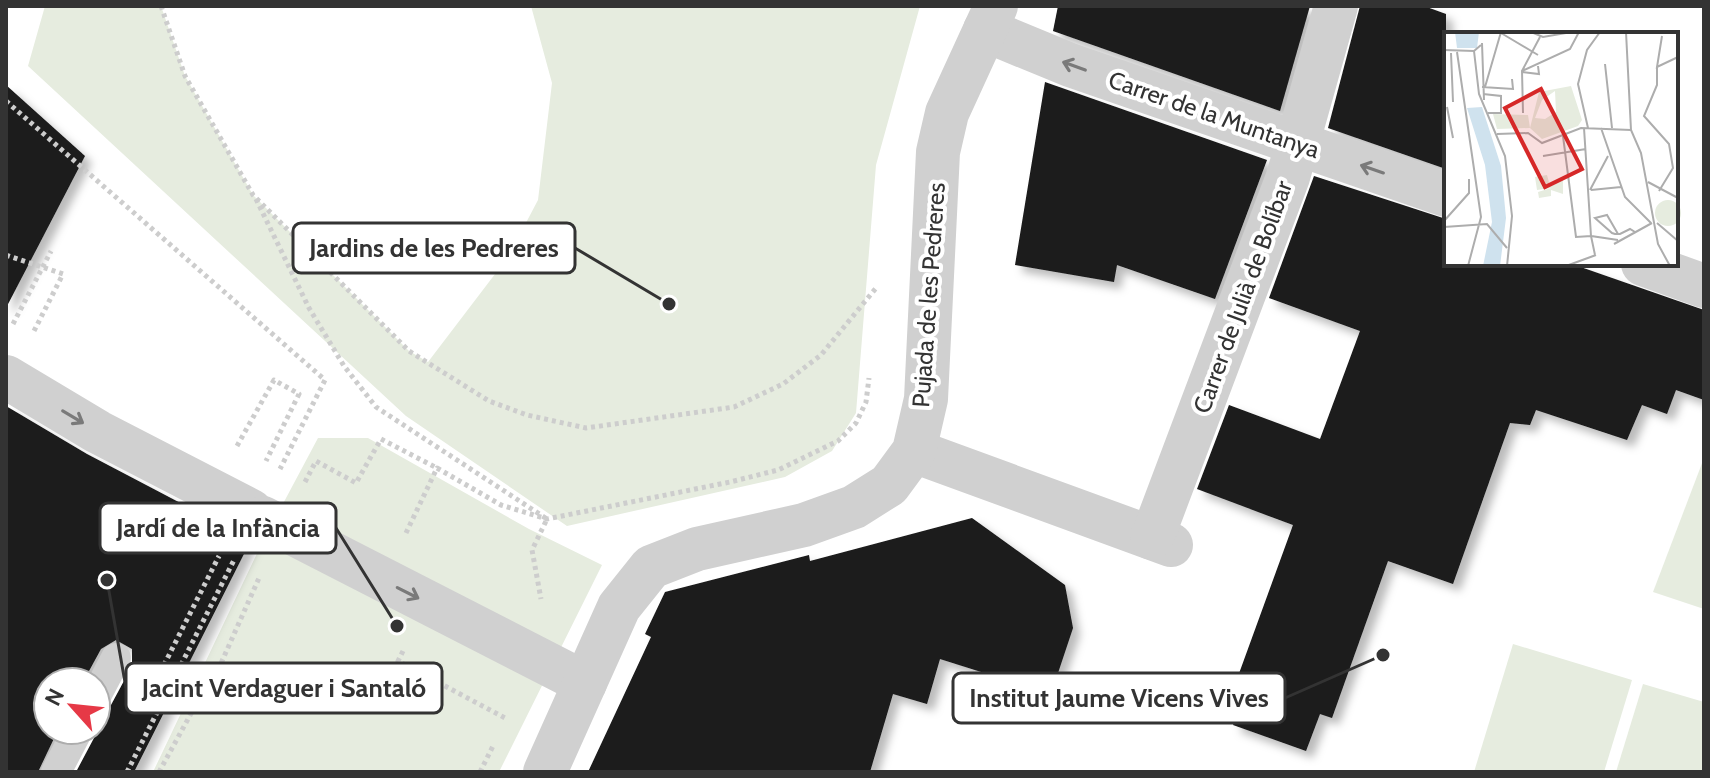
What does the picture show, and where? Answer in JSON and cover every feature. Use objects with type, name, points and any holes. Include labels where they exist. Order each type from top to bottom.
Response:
[{"type":"street","name":"Carrer de Julià de Bolíbar","points":[[914,451],[1161,542],[1288,177],[1336,6]]},
{"type":"street","name":"Carrer de la Muntanya","points":[[990,18],[1070,65],[1444,194]]},
{"type":"street","name":"Pujada de les Pedreres","points":[[545,772],[619,607],[651,567],[697,549],[804,525],[854,507],[889,485],[914,451],[926,399],[938,152],[947,113],[990,18]]},
{"type":"street","points":[[1649,266],[1704,286]]},
{"type":"street","points":[[6,377],[98,432],[255,507],[314,545],[585,683]]},
{"type":"lane","points":[[112,666],[116,658]]},
{"type":"lane","points":[[56,772],[70,746]]},
{"type":"path","points":[[161,6],[185,76],[253,195],[309,308],[344,366],[376,407],[547,519]]},
{"type":"path","points":[[6,101],[325,380],[162,668]]},
{"type":"path","points":[[253,195],[409,351],[489,401],[527,415],[586,428],[734,407],[783,384],[821,355],[876,288],[875,304]]},
{"type":"path","points":[[9,331],[51,251]]},
{"type":"path","points":[[6,255],[63,274],[34,332],[47,339]]},
{"type":"path","points":[[316,461],[356,483],[381,439],[501,505],[547,519],[778,470],[818,452],[838,441],[856,423],[866,402],[870,366]]},
{"type":"path","points":[[127,772],[255,507],[299,394],[274,380],[238,446],[224,438]]},
{"type":"path","points":[[383,581],[437,468]]},
{"type":"path","points":[[539,584],[532,550],[547,519]]},
{"type":"path","points":[[159,772],[199,699],[206,697],[263,568]]},
{"type":"shaded area","points":[[45,6],[161,6],[185,76],[253,195],[409,351],[428,362],[508,257],[538,200],[552,83],[531,6],[920,6],[876,165],[856,413],[832,451],[785,477],[567,526],[406,416],[28,66]]},
{"type":"shaded area","points":[[318,438],[368,438],[529,529],[602,565],[499,772],[153,772],[261,545]]},
{"type":"shaded area","points":[[1704,458],[1704,609],[1653,592]]},
{"type":"shaded area","points":[[1513,644],[1632,680],[1604,772],[1474,772]]},
{"type":"shaded area","points":[[1643,684],[1704,702],[1704,772],[1616,772]]},
{"type":"building","points":[[1058,6],[1310,6],[1280,111],[1053,31]]},
{"type":"building","points":[[1360,6],[1424,6],[1446,14],[1444,168],[1328,128]]},
{"type":"building","points":[[1045,82],[1267,160],[1215,299],[1117,265],[1114,282],[1015,265]]},
{"type":"building","points":[[6,85],[85,156],[6,308]]},
{"type":"building","points":[[1314,176],[1444,218],[1444,266],[1578,266],[1704,310],[1704,400],[1676,390],[1667,414],[1642,405],[1627,440],[1536,410],[1530,425],[1510,423],[1453,584],[1388,561],[1332,718],[1320,714],[1306,751],[1233,725],[1237,716],[1225,712],[1293,525],[1197,489],[1229,405],[1320,439],[1360,331],[1269,298]]},
{"type":"building","points":[[6,406],[87,454],[251,540],[134,772],[76,772],[90,746],[112,746],[112,703],[132,666],[132,649],[116,640],[101,649],[92,666],[32,666],[32,746],[50,746],[38,772],[6,772]]},
{"type":"building","points":[[972,518],[1065,585],[1073,628],[1051,694],[940,659],[927,704],[893,694],[870,772],[588,772],[651,637],[645,634],[665,592],[809,555],[810,561]]},
{"type":"place","name":"Jardins de les Pedreres","points":[[669,304]]},
{"type":"place","name":"Jacint Verdaguer i Santaló","points":[[107,580]]},
{"type":"place","name":"Jardí de la Infància","points":[[397,626]]},
{"type":"place","name":"Institut Jaume Vicens Vives","points":[[1383,655]]}]
